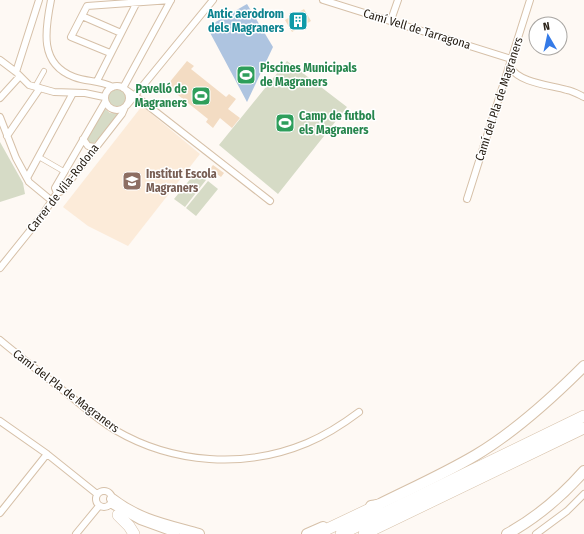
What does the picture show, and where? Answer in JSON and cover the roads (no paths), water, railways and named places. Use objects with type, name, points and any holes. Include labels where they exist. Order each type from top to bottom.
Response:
[{"type":"highway","points":[[317,534],[455,467],[483,450],[532,414],[584,366]]},
{"type":"highway","points":[[340,534],[584,416]]},
{"type":"highway","points":[[364,534],[584,428]]},
{"type":"highway","points":[[507,534],[548,506],[584,471]]},
{"type":"highway","points":[[109,503],[148,520],[199,534]]},
{"type":"highway","points":[[307,534],[361,509],[378,504]]},
{"type":"highway","points":[[118,515],[126,522],[134,534]]},
{"type":"street","points":[[0,98],[18,74],[39,0]]},
{"type":"street","points":[[51,0],[45,36],[50,55],[58,69],[75,77],[97,81],[113,87]]},
{"type":"street","points":[[110,53],[71,37],[87,6],[171,0]]},
{"type":"street","points":[[125,89],[171,0]]},
{"type":"street","name":"Carrer de Vila-Rodona","points":[[0,268],[57,194],[62,191],[122,114],[126,106],[212,0]]},
{"type":"street","name":"Camí Vell de Tarragona","points":[[323,0],[391,20],[511,59]]},
{"type":"street","points":[[391,20],[398,0]]},
{"type":"street","name":"Camí del Pla de Magraners","points":[[467,199],[530,0]]},
{"type":"street","points":[[97,81],[137,2]]},
{"type":"street","points":[[82,16],[121,33]]},
{"type":"street","points":[[0,60],[29,85],[54,92],[85,93],[104,99],[110,109],[115,111],[126,106],[129,97],[125,89]]},
{"type":"street","points":[[510,67],[515,73],[531,82],[569,90],[584,97]]},
{"type":"street","points":[[7,136],[38,88],[44,71]]},
{"type":"street","points":[[57,194],[55,188],[83,139],[108,89],[118,86],[125,89],[270,201]]},
{"type":"street","points":[[27,178],[73,93]]},
{"type":"street","points":[[0,117],[16,158],[29,182],[52,201]]},
{"type":"street","name":"Carrer de Vila-Rodona","points":[[83,139],[88,146],[95,147]]},
{"type":"street","points":[[39,157],[65,172]]},
{"type":"street","name":"Camí del Pla de Magraners","points":[[0,340],[114,429],[148,446],[187,457],[225,460],[250,458],[275,453],[301,446],[315,440],[335,429],[359,412]]},
{"type":"street","points":[[0,420],[47,454],[97,494]]},
{"type":"street","points":[[0,513],[47,454]]},
{"type":"street","points":[[97,494],[102,491],[110,493],[109,503],[118,515],[127,534]]},
{"type":"street","points":[[97,494],[96,500],[99,506]]},
{"type":"street","points":[[536,534],[567,511],[584,494]]},
{"type":"street","points":[[76,534],[99,506],[109,503],[140,521],[176,534]]},
{"type":"water","name":"Piscines Municipals de Magraners","points":[[247,4],[273,47],[247,102],[207,27]]},
{"type":"place","name":"Antic aeròdrom dels Magraners","points":[[298,21]]},
{"type":"place","name":"Piscines Municipals de Magraners","points":[[246,75]]},
{"type":"place","name":"Pavelló de Magraners","points":[[201,96]]},
{"type":"place","name":"Camp de futbol els Magraners","points":[[285,123]]},
{"type":"place","name":"Institut Escola Magraners","points":[[132,181]]}]
